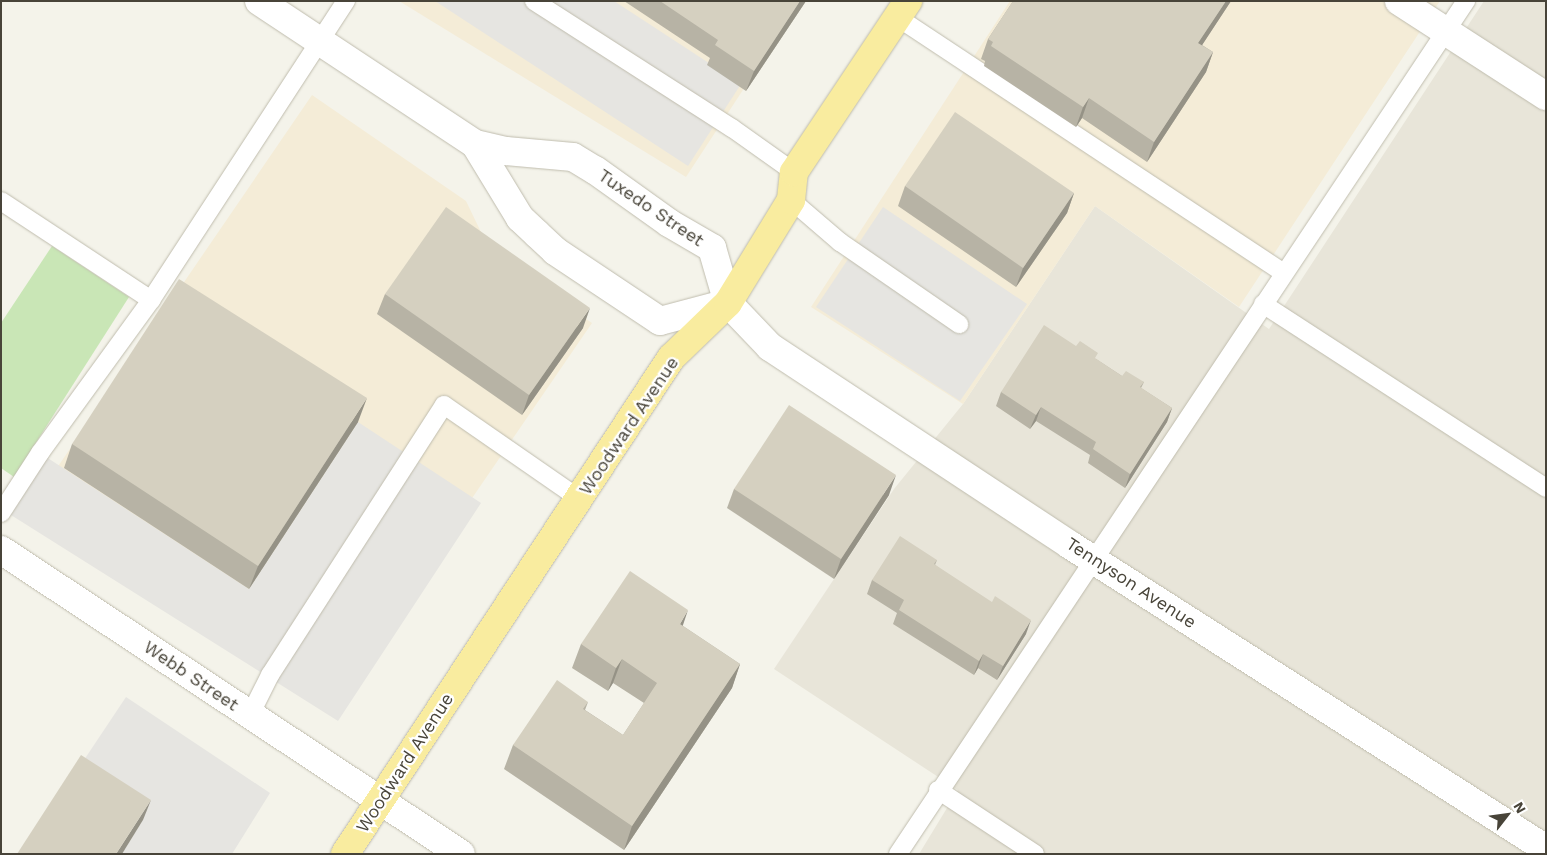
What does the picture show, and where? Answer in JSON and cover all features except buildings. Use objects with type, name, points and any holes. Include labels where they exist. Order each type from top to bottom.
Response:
[{"type":"main road","name":"Woodward Avenue","points":[[345,854],[671,358],[728,303],[791,200],[794,172],[903,9]]},
{"type":"street","name":"Tuxedo Street","points":[[259,1],[475,144],[506,151],[573,157],[595,170],[669,223],[712,248],[728,303],[660,321],[555,251],[531,229],[520,218],[475,144]]},
{"type":"street","points":[[1399,1],[1546,96]]},
{"type":"street","name":"Tennyson Avenue","points":[[728,303],[770,347],[1096,560],[1546,849]]},
{"type":"street","name":"Webb Street","points":[[1,550],[461,854]]},
{"type":"lane","points":[[1,513],[40,453],[151,300],[346,1]]},
{"type":"lane","points":[[534,1],[732,128],[794,172]]},
{"type":"lane","points":[[898,854],[938,790],[1096,560],[1284,272],[1466,1]]},
{"type":"lane","points":[[903,9],[1284,272]]},
{"type":"lane","points":[[791,200],[840,242],[959,324]]},
{"type":"lane","points":[[1,201],[151,300]]},
{"type":"lane","points":[[1263,304],[1546,488]]},
{"type":"lane","points":[[250,715],[270,675],[444,405],[580,499]]},
{"type":"lane","points":[[938,790],[1035,854]]},
{"type":"shaded area","points":[[399,1],[801,1],[686,177]]},
{"type":"shaded area","points":[[435,1],[614,1],[741,84],[688,166]]},
{"type":"shaded area","points":[[1010,1],[1440,1],[1239,307],[1095,206],[963,404],[811,307]]},
{"type":"shaded area","points":[[1484,1],[1546,1],[1546,854],[919,854],[958,790],[774,669],[894,489],[963,404],[1095,206],[1269,329]]},
{"type":"shaded area","points":[[312,95],[466,201],[492,255],[592,323],[331,704],[35,500]]},
{"type":"shaded area","points":[[883,207],[1027,304],[960,401],[816,307]]},
{"type":"shaded area","points":[[358,422],[481,503],[338,721],[3,510],[40,453],[249,589]]},
{"type":"shaded area","points":[[126,697],[270,793],[232,854],[122,854],[143,820],[74,775]]},
{"type":"green space","points":[[52,246],[129,297],[14,477],[1,468],[1,323]]}]
